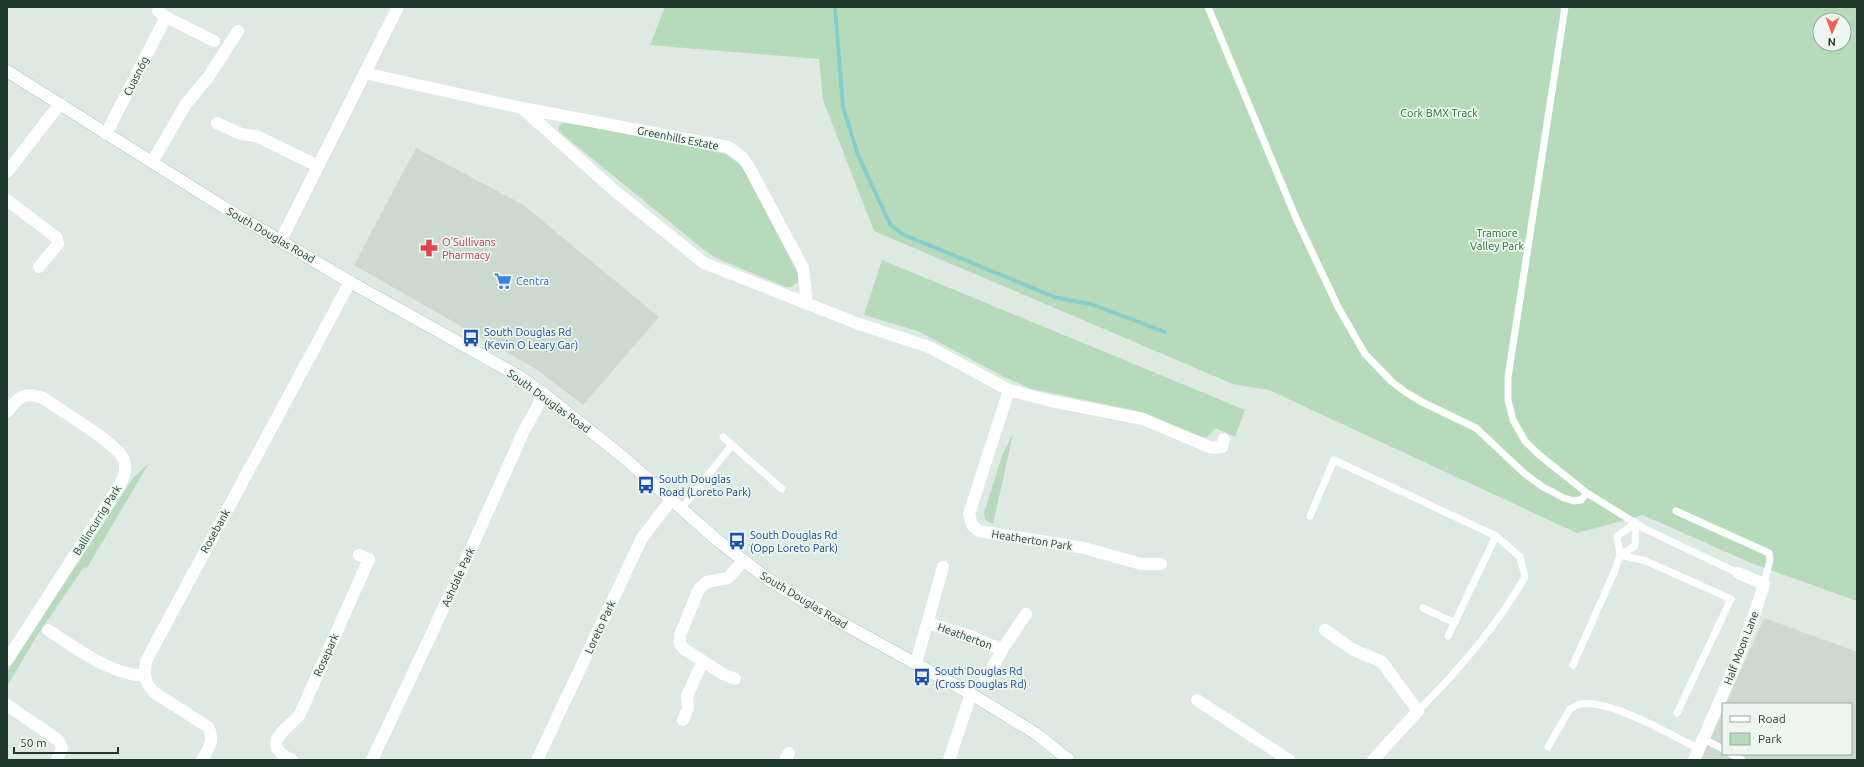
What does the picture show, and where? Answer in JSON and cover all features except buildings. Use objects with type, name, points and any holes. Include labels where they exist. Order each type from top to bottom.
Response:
[{"type":"street","points":[[281,240],[398,7]]},
{"type":"street","name":"Cuasnóg","points":[[106,134],[162,14],[214,41]]},
{"type":"street","points":[[152,162],[186,104],[209,76],[238,30]]},
{"type":"street","name":"South Douglas Road","points":[[7,71],[106,134],[350,282],[517,375],[544,394],[623,457],[681,509],[743,561],[789,593],[971,694],[1035,733],[1069,760]]},
{"type":"street","name":"Greenhills Estate","points":[[364,73],[522,108],[728,147],[736,152],[748,165],[803,268],[807,303]]},
{"type":"street","points":[[7,172],[60,104]]},
{"type":"street","name":"Greenhills Estate","points":[[522,108],[616,192],[704,263],[859,324],[929,347],[1009,390]]},
{"type":"street","points":[[217,123],[241,134],[256,136],[318,166]]},
{"type":"street","points":[[7,200],[57,238],[58,244],[39,267]]},
{"type":"street","name":"Rosebank","points":[[144,676],[146,661],[150,653],[350,282]]},
{"type":"street","points":[[1009,390],[1051,401],[1143,419],[1212,448],[1222,447],[1224,439]]},
{"type":"street","name":"Heatherton Park","points":[[1009,390],[969,514],[972,525],[979,531],[1084,548],[1141,564],[1161,564]]},
{"type":"street","name":"Ballincurrig Park","points":[[7,412],[17,399],[24,395],[30,394],[43,398],[114,446],[123,457],[126,469],[120,485],[7,660]]},
{"type":"street","name":"Ashdale Park","points":[[372,760],[461,571],[523,433],[544,394]]},
{"type":"street","name":"Loreto Park","points":[[537,760],[642,538],[671,500]]},
{"type":"street","name":"Rosepark","points":[[288,758],[278,746],[278,736],[300,714],[369,559],[359,555]]},
{"type":"street","points":[[735,679],[723,674],[680,644],[680,635],[699,590],[707,582],[728,578],[743,561]]},
{"type":"street","name":"Heatherton","points":[[916,663],[943,567]]},
{"type":"street","points":[[1738,573],[1764,584]]},
{"type":"street","name":"Half Moon Lane","points":[[1699,749],[1754,619],[1764,584]]},
{"type":"street","name":"Heatherton","points":[[986,679],[1002,650],[1026,614]]},
{"type":"street","name":"Heatherton","points":[[927,623],[970,636],[1002,650]]},
{"type":"street","points":[[48,630],[113,668],[124,673],[144,676],[150,688],[155,693],[208,727],[212,733],[212,742],[202,760]]},
{"type":"street","points":[[1325,630],[1352,649],[1382,662],[1418,711],[1373,760]]},
{"type":"street","points":[[683,720],[688,708],[687,696],[703,661]]},
{"type":"street","points":[[949,760],[971,694]]},
{"type":"street","points":[[1197,700],[1289,760]]},
{"type":"street","points":[[7,706],[58,740],[62,748],[57,760]]},
{"type":"lane","points":[[1208,7],[1296,218],[1338,307],[1365,354],[1392,382],[1407,393],[1422,402],[1476,428],[1490,439],[1525,474],[1543,487],[1574,501],[1581,500],[1587,492]]},
{"type":"lane","points":[[1566,7],[1514,338],[1507,393],[1513,420],[1525,441],[1550,465],[1587,492],[1636,524],[1738,573]]},
{"type":"lane","points":[[722,437],[782,490]]},
{"type":"lane","points":[[681,509],[732,446]]},
{"type":"lane","points":[[1310,516],[1334,460],[1496,536],[1520,557],[1525,577],[1509,606],[1444,685],[1418,711]]},
{"type":"lane","points":[[1676,511],[1769,553],[1770,560],[1764,584]]},
{"type":"lane","points":[[1620,555],[1634,546],[1636,524]]},
{"type":"lane","points":[[1573,665],[1615,570],[1620,555],[1617,536],[1636,524]]},
{"type":"lane","points":[[1448,636],[1496,536]]},
{"type":"lane","points":[[1620,555],[1646,560],[1731,599],[1677,713]]},
{"type":"lane","points":[[1423,608],[1455,623]]},
{"type":"lane","points":[[1548,747],[1570,709],[1575,705],[1593,703],[1619,712],[1699,749],[1722,749]]},
{"type":"lane","points":[[1733,755],[1742,760]]},
{"type":"shaded area","points":[[416,148],[522,204],[659,317],[583,405],[536,369],[354,265]]},
{"type":"shaded area","points":[[1764,618],[1857,652],[1857,760],[1701,760],[1722,713],[1722,755],[1852,755],[1852,703],[1726,703]]},
{"type":"green space","name":"Tramore Valley Park","points":[[665,7],[1857,7],[1857,601],[1751,563],[1643,515],[1577,533],[1269,390],[1233,384],[874,231],[823,100],[819,59],[650,45]]},
{"type":"green space","points":[[563,123],[583,125],[726,154],[742,166],[798,274],[798,282],[791,287],[786,287],[716,258],[561,133],[559,126]]},
{"type":"green space","points":[[882,260],[1245,410],[1235,437],[1216,428],[1207,437],[1200,437],[1138,411],[1032,389],[1006,378],[918,331],[864,315]]},
{"type":"green space","points":[[1013,434],[993,524],[985,520],[984,513],[1003,453]]},
{"type":"green space","points":[[149,463],[87,568],[84,567],[38,634],[7,686],[7,672],[133,478]]},
{"type":"waterway","points":[[835,7],[843,107],[858,155],[890,224],[902,234],[1057,298],[1091,304],[1165,332]]},
{"type":"place","name":"O'Sullivans Pharmacy","points":[[429,248]]},
{"type":"place","name":"Centra","points":[[503,281]]},
{"type":"place","name":"South Douglas Rd (Kevin O Leary Gar)","points":[[471,338]]},
{"type":"place","name":"South Douglas Road (Loreto Park)","points":[[646,485]]},
{"type":"place","name":"South Douglas Rd (Opp Loreto Park)","points":[[737,541]]},
{"type":"place","name":"South Douglas Rd (Cross Douglas Rd)","points":[[922,677]]},
{"type":"park label","name":"Cork BMX Track","points":[[1439,113]]}]
